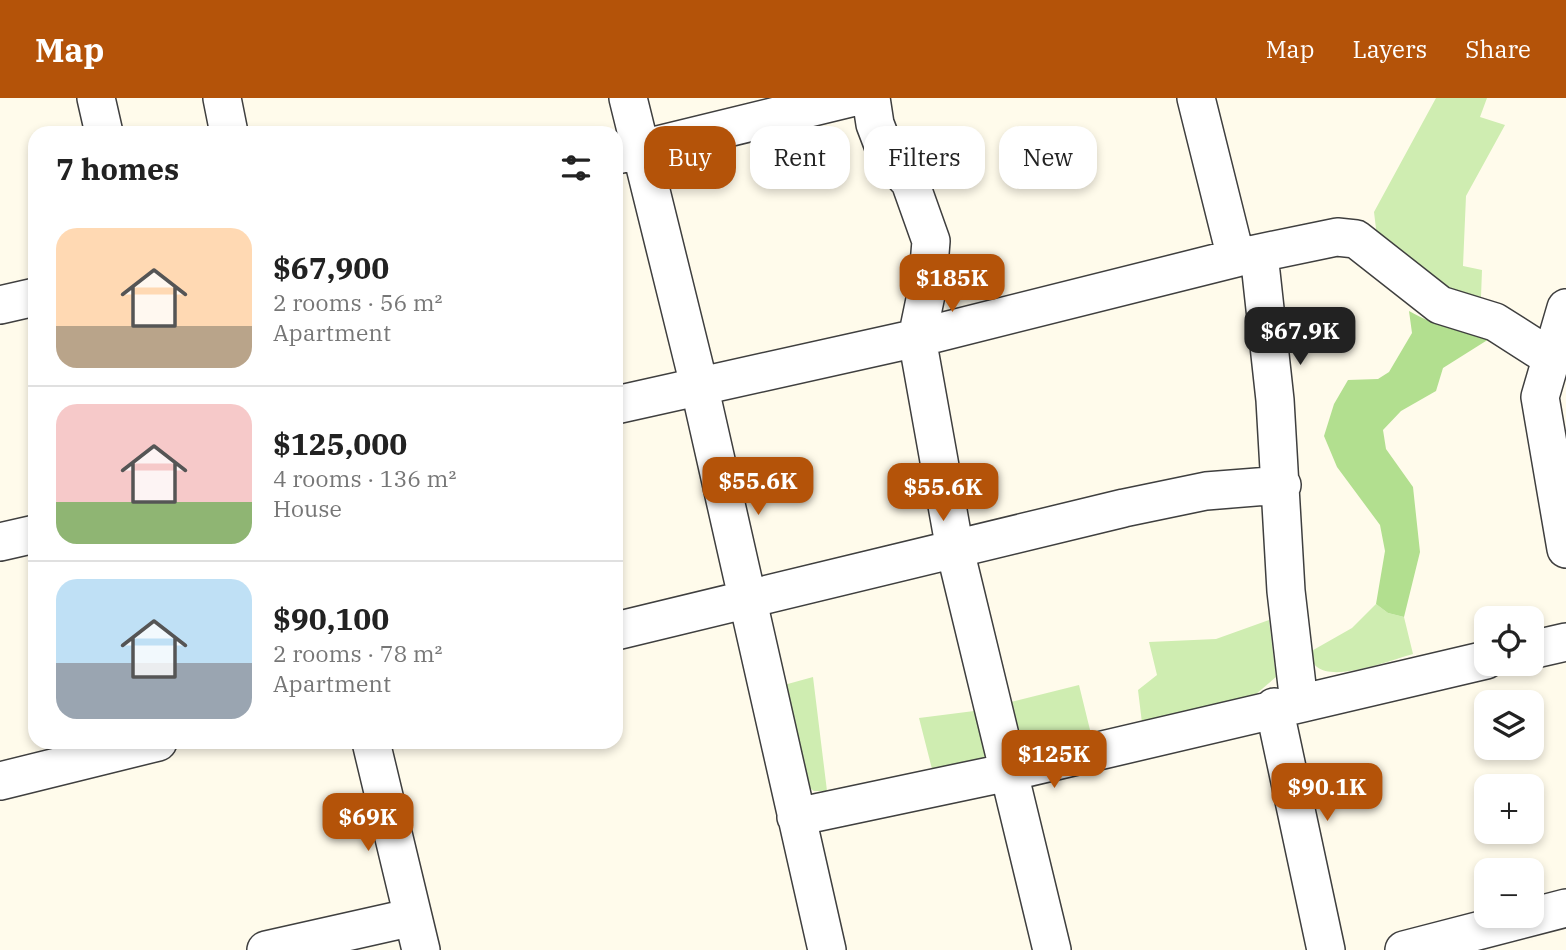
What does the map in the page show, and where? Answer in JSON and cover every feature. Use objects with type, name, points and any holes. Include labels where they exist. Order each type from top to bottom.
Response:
[{"type":"street","points":[[96,98],[102,126]]},
{"type":"street","points":[[222,98],[228,126]]},
{"type":"street","points":[[628,98],[628,153],[699,385],[827,950]]},
{"type":"street","points":[[628,153],[850,98]]},
{"type":"street","points":[[871,98],[875,124],[888,158],[910,182],[931,241],[927,290],[917,338],[956,550],[1052,950]]},
{"type":"street","points":[[1196,98],[1247,256],[1282,485],[1287,705],[1326,950]]},
{"type":"street","points":[[623,403],[917,338],[1247,256],[1337,237],[1356,239],[1440,306],[1495,322],[1550,357]]},
{"type":"street","points":[[0,305],[28,299]]},
{"type":"street","points":[[1564,527],[1550,357],[1566,308]]},
{"type":"street","points":[[623,629],[1206,491],[1282,485]]},
{"type":"street","points":[[0,542],[28,536]]},
{"type":"street","points":[[1544,647],[1566,642]]},
{"type":"street","points":[[796,817],[1009,772],[1474,663]]},
{"type":"street","points":[[0,781],[130,749]]},
{"type":"street","points":[[266,950],[417,933],[373,749]]},
{"type":"street","points":[[1404,950],[1566,908]]},
{"type":"green space","points":[[1436,98],[1487,98],[1480,117],[1505,125],[1466,196],[1463,266],[1482,270],[1481,297],[1446,291],[1377,237],[1374,212]]},
{"type":"green space","points":[[1409,311],[1452,328],[1497,334],[1443,368],[1436,391],[1401,411],[1383,430],[1386,449],[1413,487],[1420,552],[1404,617],[1388,613],[1376,604],[1385,551],[1380,525],[1337,467],[1324,436],[1334,404],[1348,380],[1378,379],[1389,372],[1412,333]]},
{"type":"green space","points":[[1376,604],[1388,613],[1404,617],[1413,654],[1350,671],[1326,671],[1316,666],[1308,653],[1352,628]]},
{"type":"green space","points":[[1269,620],[1276,677],[1249,700],[1142,723],[1138,690],[1157,675],[1149,642],[1216,639]]},
{"type":"green space","points":[[813,677],[827,791],[814,791],[807,786],[784,685]]},
{"type":"green space","points":[[1079,685],[1091,734],[1016,748],[1007,703]]},
{"type":"green space","points":[[982,710],[990,757],[932,769],[919,718]]}]
